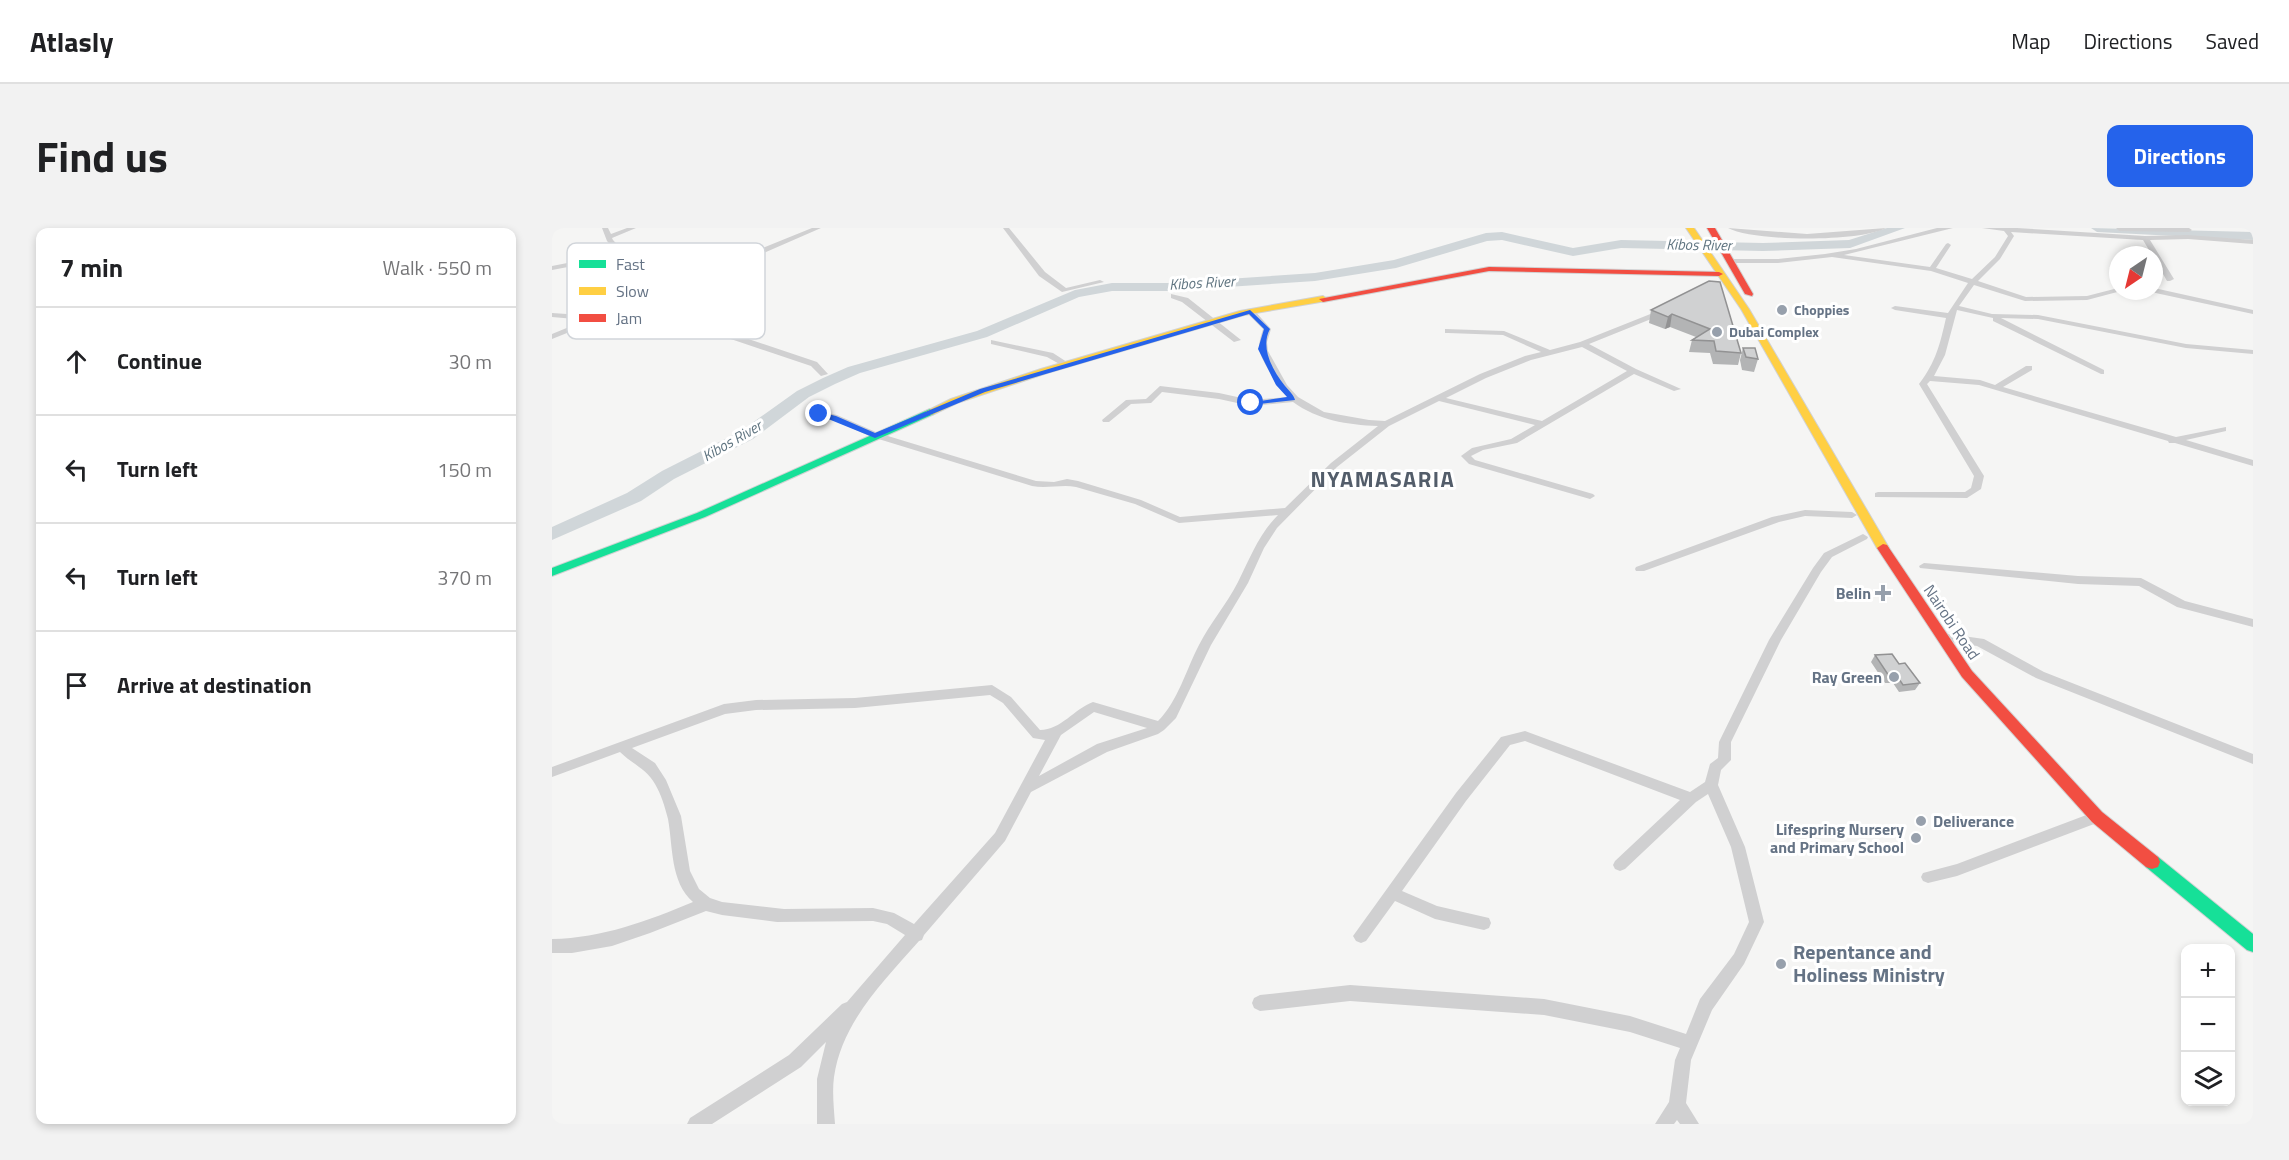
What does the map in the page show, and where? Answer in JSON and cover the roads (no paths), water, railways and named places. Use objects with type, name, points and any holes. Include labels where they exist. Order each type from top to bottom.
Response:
[{"type":"main road","name":"Nairobi Road","points":[[1711,228],[1742,285],[1949,638],[2004,708],[2094,803],[2253,932]]},
{"type":"main road","name":"Nairobi Road","points":[[1693,234],[1705,253],[1717,280],[1733,289],[1884,550],[1967,674],[2097,817],[2253,944]]},
{"type":"main road","points":[[552,572],[701,515],[954,401],[1066,364],[1250,311],[1489,269],[1717,280]]},
{"type":"street","points":[[605,228],[612,243]]},
{"type":"street","points":[[609,237],[633,228]]},
{"type":"street","points":[[765,250],[818,228]]},
{"type":"street","points":[[1006,228],[1042,274],[1065,290],[1100,282]]},
{"type":"street","points":[[1731,228],[1758,234],[1816,235],[1854,234],[1883,228]]},
{"type":"street","points":[[1725,252],[1797,261],[1876,247],[1908,235],[1950,228]]},
{"type":"street","points":[[1985,228],[2007,231],[2145,238],[2188,237],[2253,242]]},
{"type":"street","points":[[2113,228],[2253,234]]},
{"type":"street","points":[[1878,495],[1966,495],[1973,493],[1979,483],[1979,476],[1923,384],[1946,341],[1952,312],[1972,283],[1998,258],[2011,236],[2007,231]]},
{"type":"street","points":[[2145,238],[2170,279]]},
{"type":"street","points":[[1932,269],[1948,245]]},
{"type":"street","points":[[1834,256],[1932,269],[2033,300],[2087,298],[2109,292]]},
{"type":"street","points":[[552,268],[567,265]]},
{"type":"street","points":[[2163,292],[2253,312]]},
{"type":"street","points":[[1174,296],[1185,300],[1237,340]]},
{"type":"street","points":[[1026,788],[1056,776],[1104,747],[1150,733],[1172,715],[1205,644],[1243,583],[1259,548],[1273,526],[1334,465],[1386,424],[1483,376],[1583,344],[1677,304]]},
{"type":"street","points":[[1895,308],[2051,318],[2186,346],[2253,352]]},
{"type":"street","points":[[1250,311],[1267,329],[1263,337],[1262,349],[1280,385],[1293,399],[1309,410],[1328,416],[1358,423],[1386,424]]},
{"type":"street","points":[[552,315],[567,316]]},
{"type":"street","points":[[1992,316],[2008,327],[2101,372]]},
{"type":"street","points":[[552,338],[567,331]]},
{"type":"street","points":[[1448,331],[1504,333],[1550,353]]},
{"type":"street","points":[[739,339],[814,364],[824,374]]},
{"type":"street","points":[[994,342],[1050,355],[1066,364]]},
{"type":"street","points":[[1583,344],[1633,370],[1677,389]]},
{"type":"street","points":[[1996,388],[2029,368]]},
{"type":"street","points":[[1590,496],[1472,462],[1466,456],[1477,448],[1499,447],[1514,441],[1633,370]]},
{"type":"street","points":[[1928,378],[1974,381],[2171,441],[2253,463]]},
{"type":"street","points":[[1106,420],[1129,402],[1148,400],[1161,388],[1251,403],[1293,399]]},
{"type":"street","points":[[1437,398],[1544,424]]},
{"type":"street","points":[[819,414],[834,417],[875,435],[1035,484],[1054,485],[1067,482],[1078,484],[1137,502],[1179,520],[1288,511]]},
{"type":"street","points":[[2171,441],[2223,429]]},
{"type":"street","points":[[1640,569],[1776,519],[1805,513],[1852,515]]},
{"type":"street","points":[[1664,1124],[1677,1105],[1683,1060],[1706,1005],[1738,959],[1757,922],[1738,847],[1711,785],[1714,768],[1725,757],[1725,742],[1775,640],[1817,570],[1828,555],[1863,537]]},
{"type":"street","points":[[1924,566],[2096,582],[2141,582],[2181,604],[2253,623]]},
{"type":"street","points":[[1949,638],[1980,642],[2040,675],[2253,759]]},
{"type":"street","points":[[552,772],[724,708],[756,705],[855,704],[992,690],[1007,700],[1037,735],[1050,736],[1074,717],[1097,706],[1160,727]]},
{"type":"street","points":[[696,1124],[795,1061],[855,1002],[1000,837],[1056,732]]},
{"type":"street","points":[[1361,936],[1461,797],[1506,741],[1525,736],[1691,798]]},
{"type":"street","points":[[622,745],[630,755],[651,767],[662,786],[675,819],[681,870],[690,891],[706,904],[782,916],[843,912],[889,916],[906,924],[916,935]]},
{"type":"street","points":[[1620,866],[1691,798],[1711,785]]},
{"type":"street","points":[[1928,877],[1957,870],[2097,817]]},
{"type":"street","points":[[1392,893],[1435,912],[1484,923]]},
{"type":"street","points":[[552,946],[576,947],[630,935],[706,904]]},
{"type":"street","points":[[1260,1003],[1350,993],[1544,1007],[1630,1024],[1689,1043]]},
{"type":"street","points":[[826,1124],[825,1079],[833,1046],[855,1002]]},
{"type":"street","points":[[1677,1105],[1690,1124]]},
{"type":"waterway","name":"Kibos River","points":[[552,534],[634,497],[668,475],[747,435],[803,394],[829,381],[854,370],[982,334],[1075,294],[1112,287],[1168,287],[1255,279],[1315,277],[1396,264],[1486,237],[1502,236],[1573,252],[1621,244],[1763,247],[1850,244],[1899,228]]},
{"type":"waterway","name":"Kibos River","points":[[2097,228],[2253,236]]},
{"type":"place","name":"Choppies","points":[[1782,310]]},
{"type":"place","name":"Dubai Complex","points":[[1717,332]]},
{"type":"place","name":"Belin","points":[[1883,593]]},
{"type":"place","name":"Ray Green","points":[[1894,677]]},
{"type":"place","name":"Deliverance","points":[[1921,821]]},
{"type":"place","name":"Lifespring Nursery and Primary School","points":[[1916,838]]},
{"type":"place","name":"Repentance and Holiness Ministry","points":[[1781,964]]},
{"type":"district","name":"NYAMASARIA","points":[[1383,479]]}]
